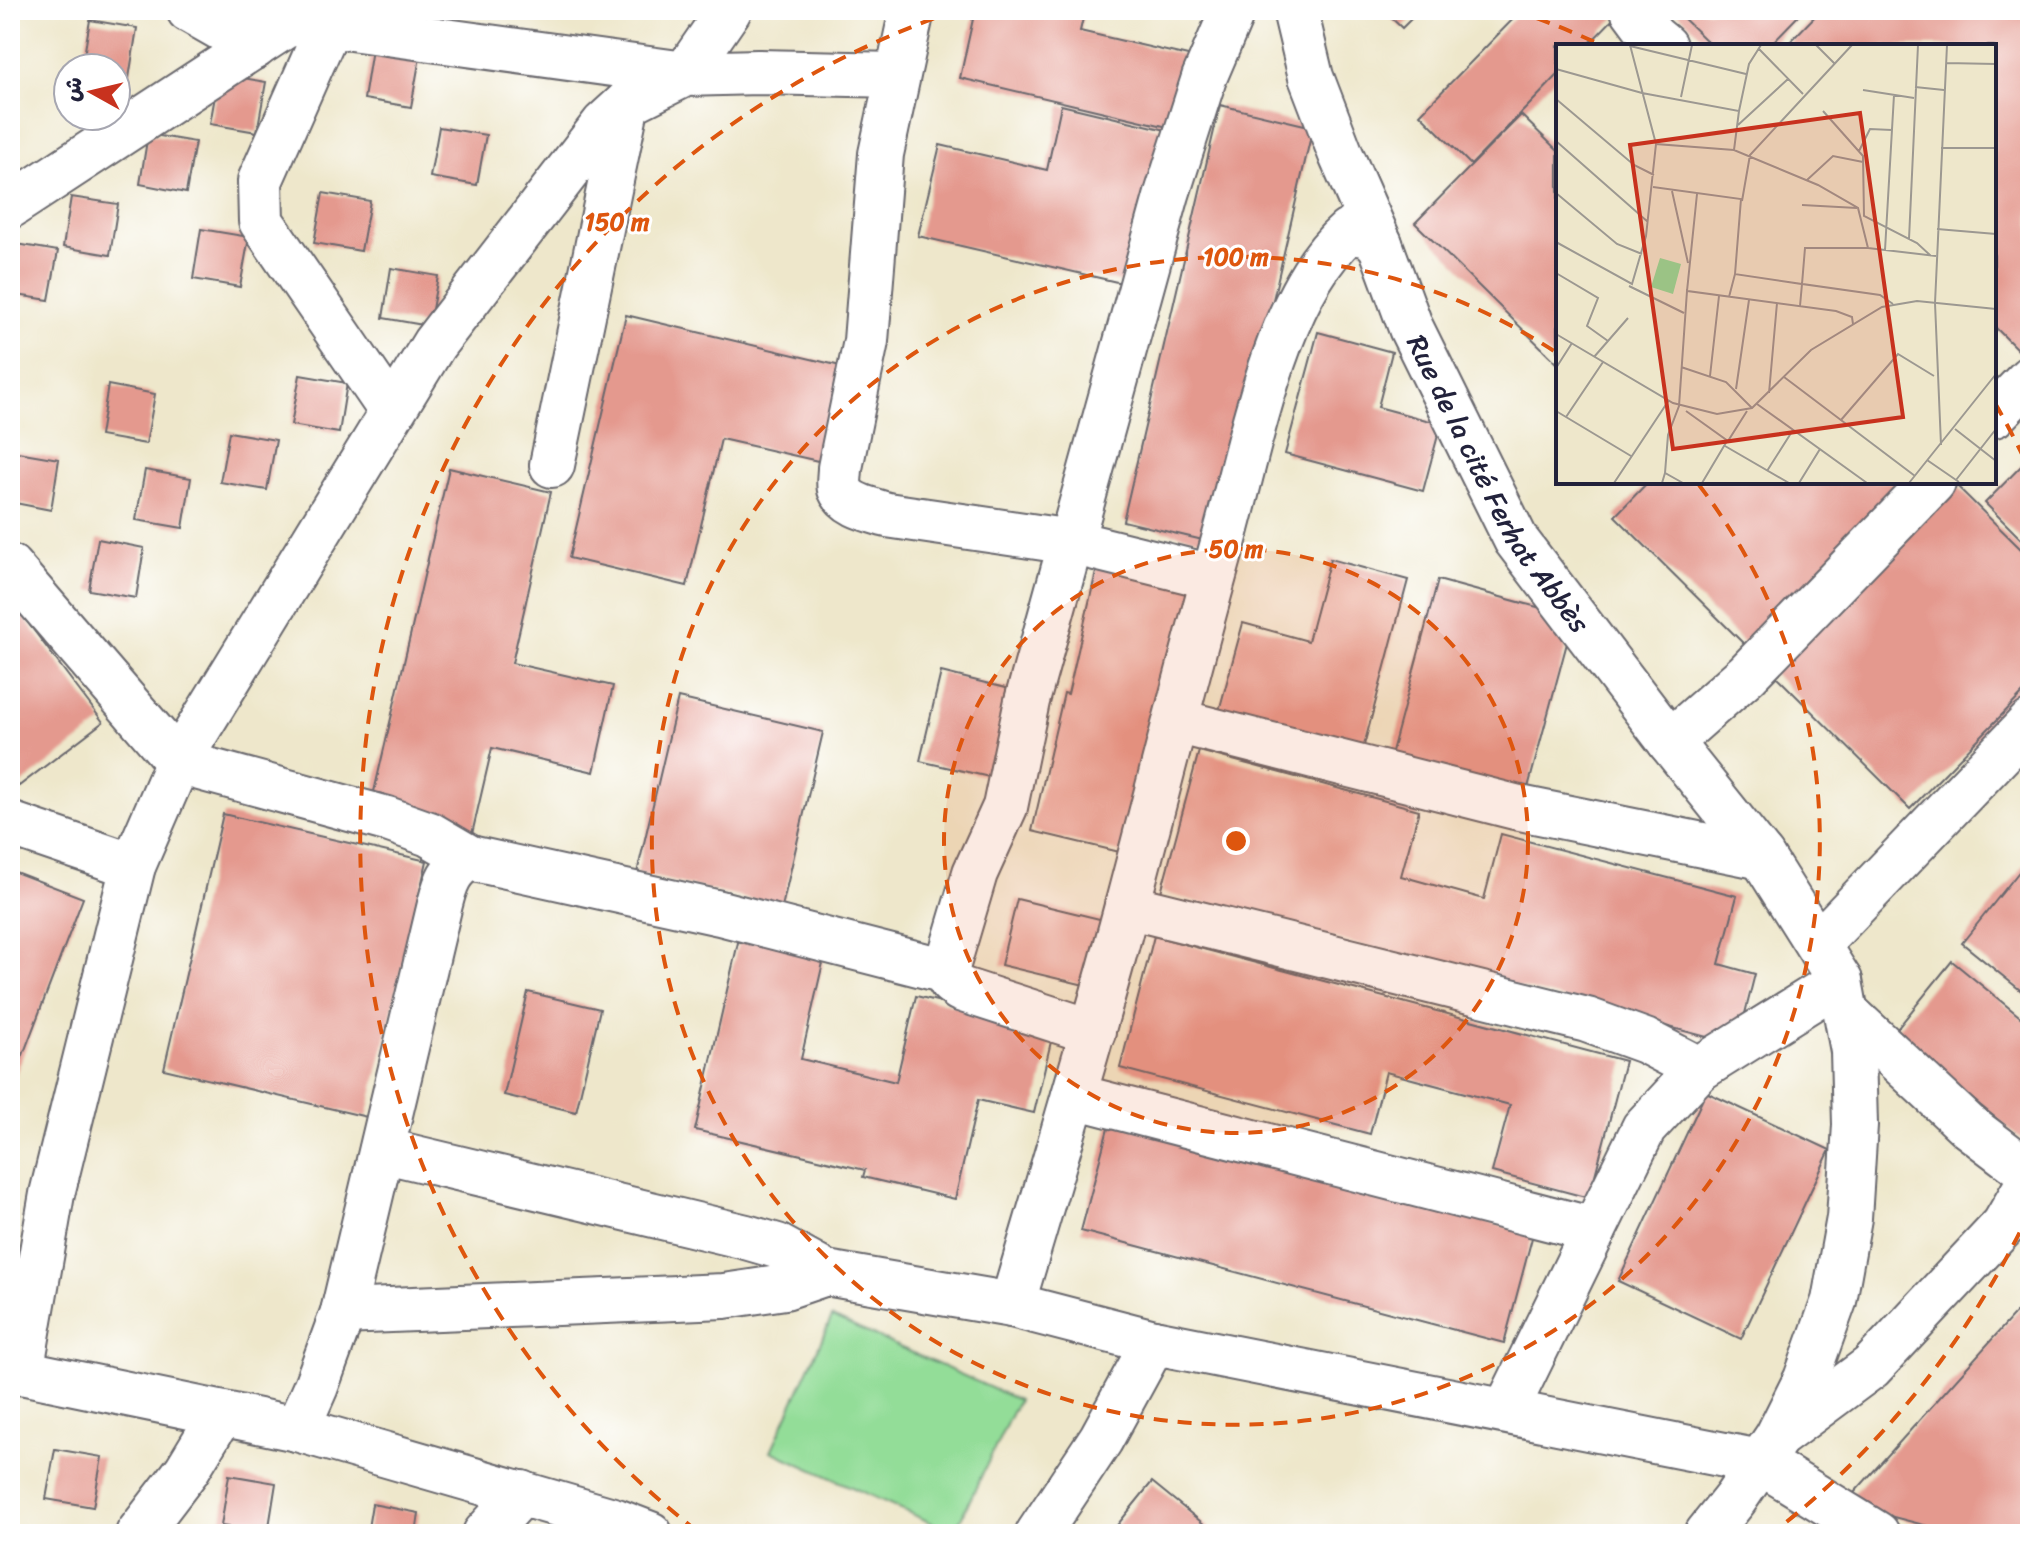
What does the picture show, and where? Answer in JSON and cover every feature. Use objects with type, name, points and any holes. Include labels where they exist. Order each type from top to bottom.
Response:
[{"type":"street","points":[[189,10],[254,47]]},
{"type":"street","points":[[650,1534],[522,1493],[297,1429],[15,1372],[52,1194],[133,866],[178,762],[434,344],[604,124],[627,103],[685,74],[729,10]]},
{"type":"street","points":[[912,10],[877,190],[866,341],[840,468],[840,488],[847,499],[887,515],[1071,542],[1213,577]]},
{"type":"street","points":[[1093,1032],[960,989],[951,982],[946,971],[975,873],[1005,807],[1027,701],[1167,194],[1204,78],[1233,10]]},
{"type":"street","name":"Rue de la cité Ferhat Abbès","points":[[1295,10],[1311,77],[1411,328],[1516,540],[1762,857],[1806,927],[1843,997]]},
{"type":"street","points":[[1633,10],[1662,44]]},
{"type":"street","points":[[10,206],[288,24],[329,25],[685,74],[897,75]]},
{"type":"street","points":[[329,25],[260,181],[261,221],[392,412]]},
{"type":"street","points":[[552,465],[627,103]]},
{"type":"street","points":[[1012,1305],[1093,1032],[1278,344],[1319,261],[1348,232],[1368,234],[1380,244]]},
{"type":"street","points":[[1670,742],[1769,651],[1931,484]]},
{"type":"street","points":[[10,567],[178,762],[387,819],[429,834],[470,858],[720,913],[946,971]]},
{"type":"street","points":[[1176,721],[1515,807],[1762,857]]},
{"type":"street","points":[[1806,927],[2027,732]]},
{"type":"street","points":[[10,824],[133,866]]},
{"type":"street","points":[[297,1429],[343,1312],[446,880],[470,858]]},
{"type":"street","points":[[1127,906],[1587,1020],[1645,1041],[1699,1069]]},
{"type":"street","points":[[1506,1410],[1644,1128],[1699,1069],[1843,997]]},
{"type":"street","points":[[1843,997],[1968,1126],[2030,1173]]},
{"type":"street","points":[[1716,1531],[1768,1449],[1806,1379],[1834,1301],[1849,1218],[1855,1125],[1853,1051],[1843,997]]},
{"type":"street","points":[[1074,1096],[1594,1230]]},
{"type":"street","points":[[382,1150],[746,1237],[777,1246],[826,1273],[1012,1305],[1154,1342],[1506,1410],[1624,1437],[1768,1449],[1877,1534]]},
{"type":"street","points":[[1768,1449],[1871,1367],[2004,1225],[2030,1180]]},
{"type":"street","points":[[343,1312],[724,1296],[785,1287],[826,1273]]},
{"type":"street","points":[[1038,1534],[1101,1439],[1154,1342]]},
{"type":"street","points":[[138,1534],[187,1470],[221,1414]]},
{"type":"street","points":[[485,1534],[522,1493]]},
{"type":"green space","points":[[832,1317],[1018,1400],[954,1533],[771,1451]]},
{"type":"building","points":[[975,10],[1085,10],[1080,31],[1201,59],[1185,131],[960,78]]},
{"type":"building","points":[[1383,10],[1420,10],[1402,28]]},
{"type":"building","points":[[1522,10],[1622,10],[1589,44],[1556,44],[1556,77],[1471,165],[1420,114]]},
{"type":"building","points":[[1675,10],[1804,10],[1771,44],[1710,44]]},
{"type":"building","points":[[1821,10],[2030,10],[2028,360],[1996,328],[1996,44],[1788,44]]},
{"type":"building","points":[[90,20],[137,28],[132,59],[132,52],[85,52]]},
{"type":"building","points":[[372,49],[420,57],[411,107],[364,99]]},
{"type":"building","points":[[219,74],[266,82],[257,132],[210,124]]},
{"type":"building","points":[[1061,105],[1166,130],[1130,285],[918,236],[940,145],[1047,170]]},
{"type":"building","points":[[1220,105],[1313,127],[1238,451],[1207,541],[1123,521]]},
{"type":"building","points":[[1521,115],[1556,149],[1556,362],[1415,223]]},
{"type":"building","points":[[439,127],[486,135],[477,185],[430,177]]},
{"type":"building","points":[[148,134],[195,142],[186,193],[140,184]]},
{"type":"building","points":[[323,193],[370,201],[361,251],[314,243]]},
{"type":"building","points":[[71,197],[118,204],[110,255],[63,247]]},
{"type":"building","points":[[201,229],[249,237],[240,287],[193,279]]},
{"type":"building","points":[[11,243],[58,251],[49,300],[10,294]]},
{"type":"building","points":[[391,268],[438,276],[429,326],[383,318]]},
{"type":"building","points":[[626,315],[849,368],[827,463],[721,439],[687,586],[569,558]]},
{"type":"building","points":[[1318,332],[1392,352],[1378,407],[1441,424],[1423,491],[1285,454]]},
{"type":"building","points":[[300,375],[347,383],[339,433],[291,425]]},
{"type":"building","points":[[108,385],[155,394],[146,444],[100,436]]},
{"type":"building","points":[[229,432],[276,440],[267,490],[220,482]]},
{"type":"building","points":[[12,451],[59,459],[51,510],[10,502]]},
{"type":"building","points":[[2030,457],[2030,548],[1985,503]]},
{"type":"building","points":[[449,468],[551,492],[512,663],[613,686],[594,772],[492,748],[472,834],[370,809]]},
{"type":"building","points":[[145,470],[191,478],[183,528],[136,520]]},
{"type":"building","points":[[1646,484],[1917,484],[1752,652],[1615,516]]},
{"type":"building","points":[[1955,484],[2030,558],[2030,686],[1910,809],[1771,671]]},
{"type":"building","points":[[98,539],[144,548],[136,598],[89,590]]},
{"type":"building","points":[[1099,559],[1204,583],[1128,854],[1032,831]]},
{"type":"building","points":[[1330,559],[1408,580],[1363,749],[1219,711],[1243,623],[1308,641]]},
{"type":"building","points":[[1438,580],[1574,617],[1526,795],[1390,759]]},
{"type":"building","points":[[10,599],[103,722],[19,786],[10,773]]},
{"type":"building","points":[[941,672],[1018,691],[998,779],[920,761]]},
{"type":"building","points":[[678,698],[823,732],[782,907],[637,873]]},
{"type":"building","points":[[1199,751],[1419,810],[1401,876],[1484,899],[1501,834],[1737,896],[1719,964],[1755,974],[1737,1045],[1161,892]]},
{"type":"building","points":[[223,814],[427,861],[367,1117],[164,1069]]},
{"type":"building","points":[[2030,858],[2030,998],[1962,943]]},
{"type":"building","points":[[10,870],[83,898],[10,1089]]},
{"type":"building","points":[[1017,899],[1112,922],[1097,988],[1001,965]]},
{"type":"building","points":[[742,925],[827,945],[801,1059],[896,1082],[916,996],[1054,1029],[1034,1113],[978,1100],[955,1199],[863,1177],[865,1170],[695,1130]]},
{"type":"building","points":[[1154,936],[1625,1061],[1589,1198],[1492,1172],[1510,1105],[1386,1072],[1370,1134],[1120,1068]]},
{"type":"building","points":[[1952,961],[2030,1025],[2030,1146],[1893,1034]]},
{"type":"building","points":[[528,992],[600,1009],[576,1112],[504,1095]]},
{"type":"building","points":[[1706,1092],[1830,1150],[1741,1339],[1618,1281]]},
{"type":"building","points":[[1110,1121],[1533,1234],[1504,1343],[1081,1231]]},
{"type":"building","points":[[2030,1297],[2030,1534],[1958,1534],[1844,1504]]},
{"type":"building","points":[[55,1449],[102,1457],[93,1507],[46,1499]]},
{"type":"building","points":[[229,1475],[276,1483],[268,1533],[221,1526]]},
{"type":"building","points":[[1152,1482],[1216,1534],[1110,1534]]},
{"type":"building","points":[[372,1504],[419,1513],[416,1534],[367,1534]]}]
